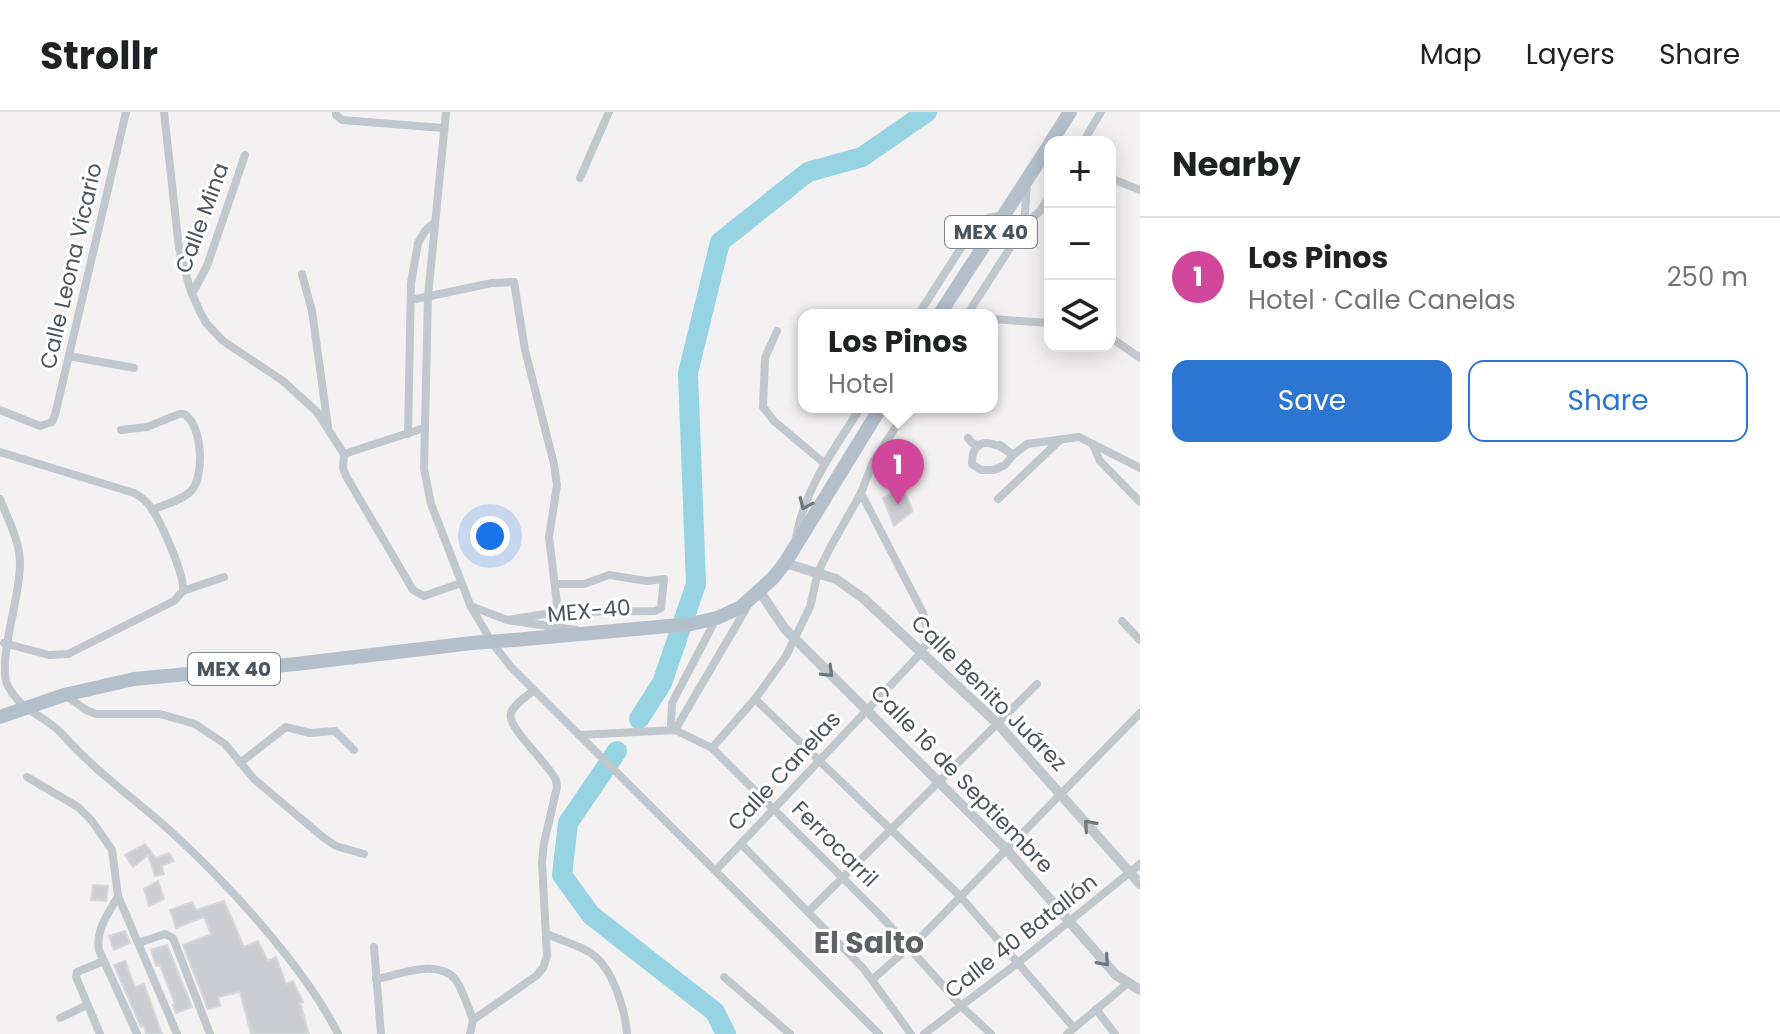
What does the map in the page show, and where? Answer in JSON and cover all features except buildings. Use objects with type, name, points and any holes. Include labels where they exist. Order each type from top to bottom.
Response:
[{"type":"main road","name":"MEX 40","points":[[1055,136],[1070,112]]},
{"type":"main road","name":"MEX 40","points":[[942,309],[1044,153]]},
{"type":"main road","name":"MEX 40","points":[[717,618],[756,596],[785,563],[877,413]]},
{"type":"main road","name":"MEX-40","points":[[64,695],[105,684],[166,674],[668,627],[717,618]]},
{"type":"main road","name":"MEX 40","points":[[0,717],[64,695]]},
{"type":"street","name":"Calle Leona Vicario","points":[[0,410],[36,425],[52,422],[55,415],[126,112]]},
{"type":"street","points":[[164,112],[175,224],[183,267],[206,323],[214,333],[296,391],[317,412],[344,454],[342,461],[346,476],[413,590],[424,596],[461,583]]},
{"type":"street","points":[[336,112],[342,120],[443,128]]},
{"type":"street","points":[[446,112],[428,296],[424,469],[427,493],[471,607],[493,644],[534,690],[879,1034]]},
{"type":"street","points":[[580,178],[609,112]]},
{"type":"street","points":[[1087,136],[1101,112]]},
{"type":"street","name":"Calle Mina","points":[[192,294],[207,266],[245,155]]},
{"type":"street","points":[[1116,180],[1140,190]]},
{"type":"street","points":[[1024,226],[1027,182]]},
{"type":"street","points":[[971,309],[1024,226],[1044,205]]},
{"type":"street","points":[[922,309],[975,226],[988,218],[1002,215]]},
{"type":"street","points":[[408,434],[415,253],[425,231],[434,223]]},
{"type":"street","points":[[302,274],[312,311],[328,428]]},
{"type":"street","points":[[411,300],[492,283],[514,282],[525,350],[549,440],[557,485],[549,537],[558,612]]},
{"type":"street","points":[[998,319],[1044,323]]},
{"type":"street","points":[[777,331],[765,358],[763,407],[774,421],[825,464]]},
{"type":"street","points":[[1116,340],[1138,353]]},
{"type":"street","points":[[409,356],[426,355]]},
{"type":"street","points":[[69,356],[134,368]]},
{"type":"street","points":[[795,547],[800,515],[825,464],[857,413]]},
{"type":"street","points":[[712,748],[755,699],[795,639],[810,607],[818,572],[861,493],[873,462],[905,413]]},
{"type":"street","points":[[121,430],[147,427],[179,414],[192,420],[200,444],[196,483],[187,494],[152,510]]},
{"type":"street","points":[[344,454],[424,428]]},
{"type":"street","points":[[978,445],[972,452],[972,464],[981,470],[994,470],[1005,465],[1013,455],[1034,442],[1079,437],[1140,468]]},
{"type":"street","points":[[968,438],[978,445],[989,442],[1000,445],[1013,455]]},
{"type":"street","points":[[998,499],[1061,440]]},
{"type":"street","points":[[1093,444],[1100,461],[1140,502]]},
{"type":"street","points":[[0,452],[134,493],[152,510],[182,577],[183,591]]},
{"type":"street","points":[[861,493],[923,613],[929,638],[922,652]]},
{"type":"street","points":[[1,503],[20,560],[20,575],[0,657],[7,683],[24,709],[53,726],[79,755],[197,857],[277,946],[315,995],[338,1034]]},
{"type":"street","name":"Calle Benito Juárez","points":[[785,563],[818,572],[846,585],[922,652],[997,723],[1140,884]]},
{"type":"street","points":[[507,620],[558,612],[655,611],[661,608],[664,579],[647,581],[609,575],[584,584],[555,584]]},
{"type":"street","points":[[4,643],[49,655],[68,654],[174,601],[183,591],[224,577]]},
{"type":"street","points":[[717,618],[672,703],[671,725],[675,730],[756,596]]},
{"type":"street","name":"Calle 16 de Septiembre","points":[[756,596],[795,639],[1006,849],[1116,975],[1140,990]]},
{"type":"street","points":[[471,607],[507,620],[565,627],[584,633]]},
{"type":"street","points":[[1122,621],[1140,640]]},
{"type":"street","name":"Calle Canelas","points":[[716,870],[922,652]]},
{"type":"street","points":[[809,911],[1037,684]]},
{"type":"street","points":[[470,1034],[473,1020],[483,1010],[536,976],[547,956],[542,862],[556,780],[553,772],[514,727],[510,716],[512,710],[534,690]]},
{"type":"street","points":[[64,695],[96,714],[160,714],[184,719],[216,737],[254,779],[324,838],[336,846],[364,854]]},
{"type":"street","points":[[755,699],[960,896],[1019,962],[1070,1031],[1140,974]]},
{"type":"street","points":[[873,979],[910,947],[1140,713]]},
{"type":"street","points":[[240,763],[286,727],[310,733],[335,731],[354,750]]},
{"type":"street","name":"Ferrocarril","points":[[579,735],[675,730],[712,748],[843,877],[962,1007],[991,1034]]},
{"type":"street","points":[[27,777],[67,800],[92,821],[112,850],[118,896],[177,1034]]},
{"type":"street","points":[[741,844],[873,979],[911,1034]]},
{"type":"street","name":"Calle 40 Batallón","points":[[924,1034],[1140,864]]},
{"type":"street","points":[[118,896],[97,940],[137,1034]]},
{"type":"street","points":[[138,943],[169,934],[175,942],[210,1034]]},
{"type":"street","points":[[547,934],[603,962],[624,1010],[627,1034]]},
{"type":"street","points":[[374,947],[381,1034]]},
{"type":"street","points":[[100,1034],[76,977],[83,968],[104,961]]},
{"type":"street","points":[[376,979],[428,969],[446,972],[459,987],[473,1020]]},
{"type":"street","points":[[724,977],[786,1033]]},
{"type":"street","points":[[60,1018],[87,1005]]},
{"type":"street","points":[[1096,1009],[1115,1034]]},
{"type":"waterway","points":[[639,719],[662,683],[696,584],[688,373],[720,242],[808,172],[862,157],[927,112]]},
{"type":"waterway","points":[[617,751],[568,823],[562,875],[591,915],[715,1012],[726,1034]]},
{"type":"place","name":"Los Pinos","points":[[898,505]]},
{"type":"district","name":"El Salto","points":[[869,942]]}]
